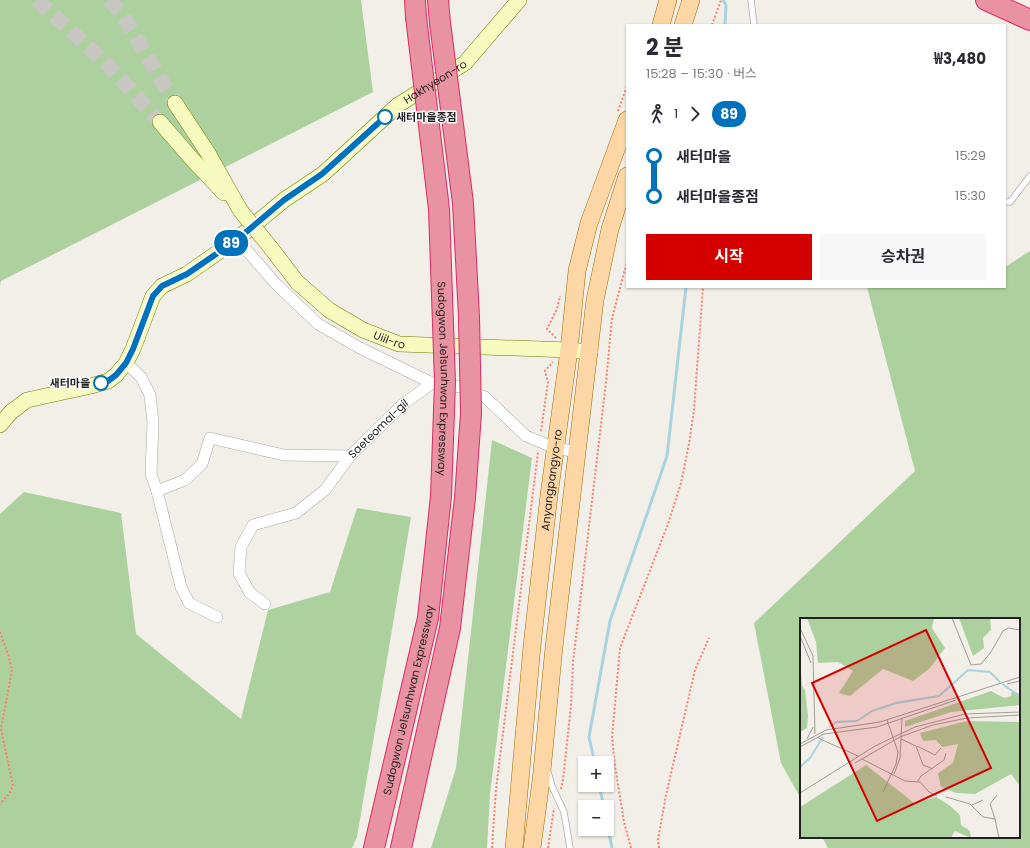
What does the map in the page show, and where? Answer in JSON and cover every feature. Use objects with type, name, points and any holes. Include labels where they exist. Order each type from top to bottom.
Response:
[{"type":"highway","points":[[401,848],[450,628],[465,498],[471,413],[469,317],[463,203],[438,0]]},
{"type":"highway","points":[[986,0],[1030,20]]},
{"type":"highway","name":"Sudogwon Je1sunhwan Expressway","points":[[374,848],[428,618],[441,496],[445,382],[439,209],[415,9]]},
{"type":"main road","points":[[683,24],[690,2]]},
{"type":"main road","points":[[661,24],[668,4]]},
{"type":"main road","name":"Anyangpangyo-ro","points":[[514,848],[532,646],[555,448],[569,350],[577,271],[589,223],[626,123]]},
{"type":"main road","points":[[532,848],[595,300],[610,229],[626,179]]},
{"type":"street","name":"Hakhyeon-ro","points":[[0,424],[11,412],[27,400],[108,381],[116,375],[126,363],[133,349],[153,296],[162,286],[187,274],[238,239],[284,200],[322,174],[398,105],[465,63],[519,0]]},
{"type":"street","name":"Uiil-ro","points":[[175,103],[208,153],[240,210]]},
{"type":"street","name":"Uiil-ro","points":[[160,122],[191,158],[240,210],[297,282],[329,310],[363,330],[399,344],[590,352]]},
{"type":"street","points":[[238,239],[275,283],[318,324],[360,348],[432,383],[460,387],[485,397],[526,436],[555,448],[578,452]]},
{"type":"street","points":[[126,363],[141,377],[150,395],[153,423],[151,474],[157,491],[181,587],[189,603],[217,618]]},
{"type":"street","name":"Saeteomal-gil","points":[[157,491],[185,480],[202,464],[210,438],[284,455],[350,456],[402,405],[432,383]]},
{"type":"street","points":[[265,604],[250,594],[239,573],[241,547],[247,536],[254,525],[296,513],[325,490],[350,456]]},
{"type":"lane","points":[[751,0],[754,24]]},
{"type":"lane","points":[[1006,202],[1010,202],[1030,176]]},
{"type":"lane","points":[[543,758],[552,786],[564,812],[570,848]]},
{"type":"path","points":[[712,24],[720,0]]},
{"type":"path","points":[[548,848],[552,811],[564,780],[572,705],[573,662],[606,382],[612,318],[626,266]]},
{"type":"path","points":[[631,848],[624,822],[612,737],[617,667],[620,648],[668,524],[681,483],[694,410],[703,288]]},
{"type":"path","points":[[0,632],[12,670],[1,729],[13,786],[9,794],[0,804]]},
{"type":"path","points":[[659,848],[658,840],[666,795],[695,670],[709,638]]},
{"type":"green space","points":[[0,0],[361,0],[373,92],[1,281],[0,286]]},
{"type":"green space","points":[[1030,251],[1030,848],[828,848],[823,838],[1020,838],[1020,618],[800,618],[800,797],[781,763],[754,623],[915,471],[867,288],[1006,288],[1006,266]]},
{"type":"green space","points":[[492,440],[532,458],[490,794],[487,848],[431,848],[456,768]]},
{"type":"green space","points":[[24,492],[121,513],[136,634],[241,719],[268,610],[330,592],[357,508],[411,517],[357,837],[352,848],[0,848],[0,514]]},
{"type":"waterway","points":[[723,0],[726,5],[725,24]]},
{"type":"waterway","points":[[593,756],[589,737],[610,621],[667,456],[686,288]]},
{"type":"waterway","points":[[601,792],[602,800]]},
{"type":"waterway","points":[[610,836],[612,848]]},
{"type":"tunnel","points":[[37,0],[107,64],[160,122]]},
{"type":"tunnel","points":[[109,0],[120,11],[175,103]]},
{"type":"bus line","name":"89","points":[[101,383],[108,381],[116,375],[126,363],[133,349],[153,296],[162,286],[187,274],[238,239],[284,200],[322,174],[385,117]]},
{"type":"place","name":"새터마을종점","points":[[385,117]]},
{"type":"place","name":"새터마을","points":[[101,383]]}]
